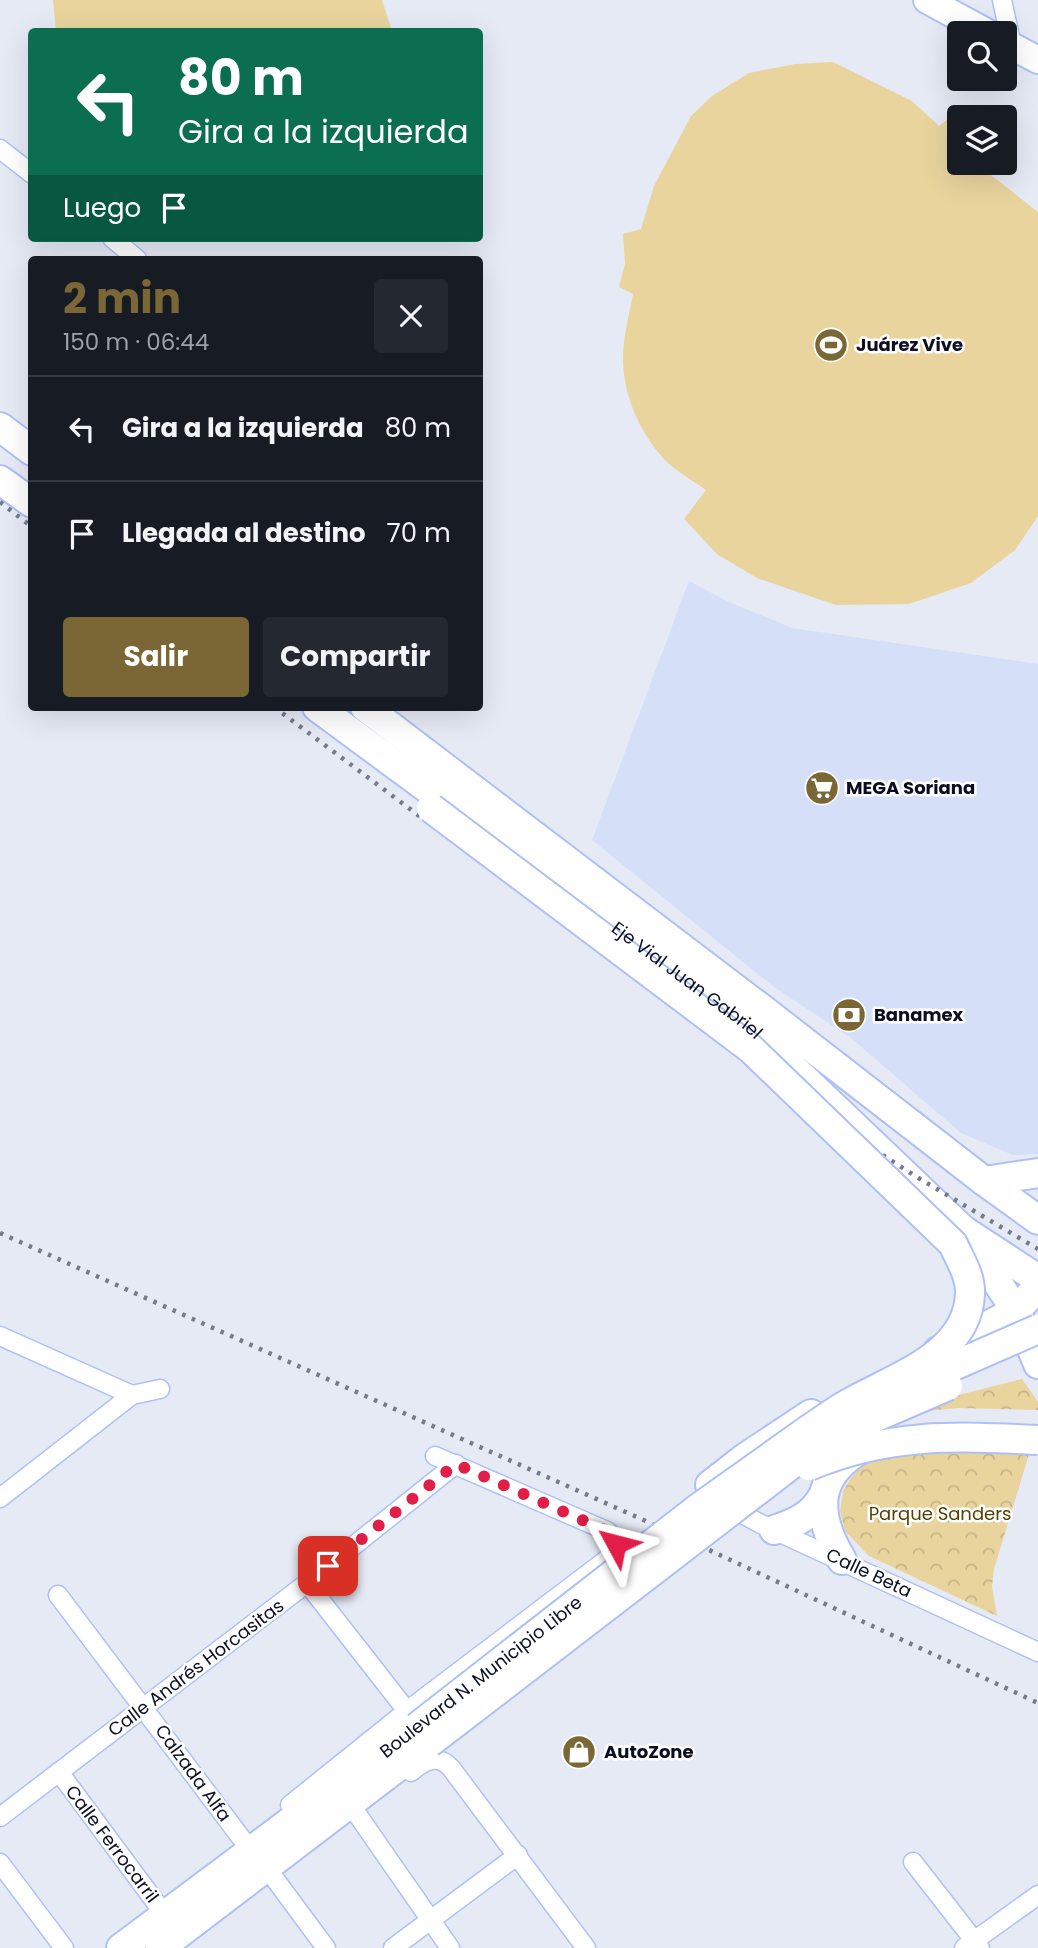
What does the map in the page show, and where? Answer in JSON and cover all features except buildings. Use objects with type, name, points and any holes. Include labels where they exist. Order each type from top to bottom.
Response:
[{"type":"main road","points":[[927,0],[966,21]]},
{"type":"main road","points":[[1017,49],[1038,60]]},
{"type":"main road","points":[[0,427],[28,448]]},
{"type":"main road","points":[[0,480],[28,500]]},
{"type":"main road","name":"Eje Vial Juan Gabriel","points":[[323,711],[748,1025],[964,1230],[1038,1279]]},
{"type":"main road","name":"Eje Vial Juan Gabriel","points":[[370,711],[1038,1220]]},
{"type":"main road","points":[[374,748],[431,808],[751,1049],[953,1244],[966,1272],[970,1295],[964,1318],[954,1336],[936,1356],[920,1367],[849,1403],[808,1430]]},
{"type":"main road","points":[[984,1181],[1038,1173]]},
{"type":"main road","points":[[964,1230],[1016,1311],[1038,1364]]},
{"type":"main road","points":[[975,1333],[984,1293],[986,1266]]},
{"type":"main road","points":[[702,1491],[790,1426],[832,1401],[901,1370],[1016,1311],[1038,1286]]},
{"type":"main road","name":"Boulevard N. Municipio Libre","points":[[419,1736],[697,1509],[808,1430],[1038,1329]]},
{"type":"main road","name":"Boulevard N. Municipio Libre","points":[[121,1948],[175,1936],[258,1859],[419,1736],[801,1457],[839,1433],[1038,1349]]},
{"type":"main road","points":[[774,1530],[802,1520],[814,1509],[823,1496],[831,1474],[845,1458],[871,1444],[898,1435],[929,1430],[1038,1431]]},
{"type":"main road","points":[[758,1489],[821,1461],[900,1440],[940,1437],[1038,1440]]},
{"type":"main road","points":[[823,1496],[826,1528],[842,1560]]},
{"type":"street","points":[[1002,0],[1005,21]]},
{"type":"street","points":[[0,149],[28,171]]},
{"type":"street","points":[[117,242],[133,256]]},
{"type":"street","points":[[0,1336],[132,1395]]},
{"type":"street","points":[[0,1498],[132,1395],[160,1389]]},
{"type":"street","points":[[258,1859],[357,1814],[419,1736],[613,1552],[616,1544],[614,1536],[607,1531],[435,1456]]},
{"type":"street","name":"Calle Andrés Horcasitas","points":[[0,1818],[307,1583],[456,1464]]},
{"type":"street","name":"Calle Beta","points":[[702,1491],[774,1530],[1038,1652]]},
{"type":"street","points":[[307,1583],[433,1759],[444,1761],[519,1855],[586,1948]]},
{"type":"street","name":"Calzada Alfa","points":[[58,1595],[326,1948]]},
{"type":"street","name":"Calle Ferrocarril","points":[[59,1773],[175,1936]]},
{"type":"street","points":[[357,1814],[450,1948]]},
{"type":"street","points":[[393,1948],[519,1855]]},
{"type":"street","points":[[913,1862],[973,1945],[1038,1895]]},
{"type":"street","points":[[0,1863],[64,1948]]},
{"type":"shaded area","name":"MEGA Soriana","points":[[689,581],[729,602],[792,628],[1038,664],[1038,1154],[1013,1155],[961,1133],[851,1038],[774,987],[592,840]]},
{"type":"green space","points":[[53,0],[382,0],[391,28],[56,28]]},
{"type":"green space","name":"Juárez Vive","points":[[833,62],[912,101],[939,126],[947,120],[947,175],[991,175],[1038,212],[1038,516],[1015,550],[971,583],[909,604],[836,605],[757,578],[717,554],[684,519],[706,490],[672,467],[654,447],[634,411],[626,385],[624,342],[633,294],[619,287],[625,264],[623,234],[641,229],[654,186],[691,116],[712,96],[749,73],[795,64]]},
{"type":"green space","points":[[1022,1379],[1038,1402],[1038,1410],[958,1408],[916,1412],[915,1406]]},
{"type":"green space","name":"Parque Sanders","points":[[884,1449],[1030,1451],[994,1569],[992,1586],[997,1616],[869,1556],[845,1531],[840,1511],[843,1492],[850,1479],[868,1459]]},
{"type":"railway","points":[[0,502],[28,524]]},
{"type":"railway","points":[[279,711],[806,1106],[920,1179],[1038,1249]]},
{"type":"railway","points":[[0,1233],[666,1530],[1038,1703]]},
{"type":"place","name":"Juárez Vive","points":[[831,345]]},
{"type":"place","name":"MEGA Soriana","points":[[822,788]]},
{"type":"place","name":"Banamex","points":[[849,1015]]},
{"type":"place","name":"AutoZone","points":[[579,1752]]},
{"type":"route","points":[[328,1566],[456,1464],[607,1531],[614,1536],[616,1544]]}]
